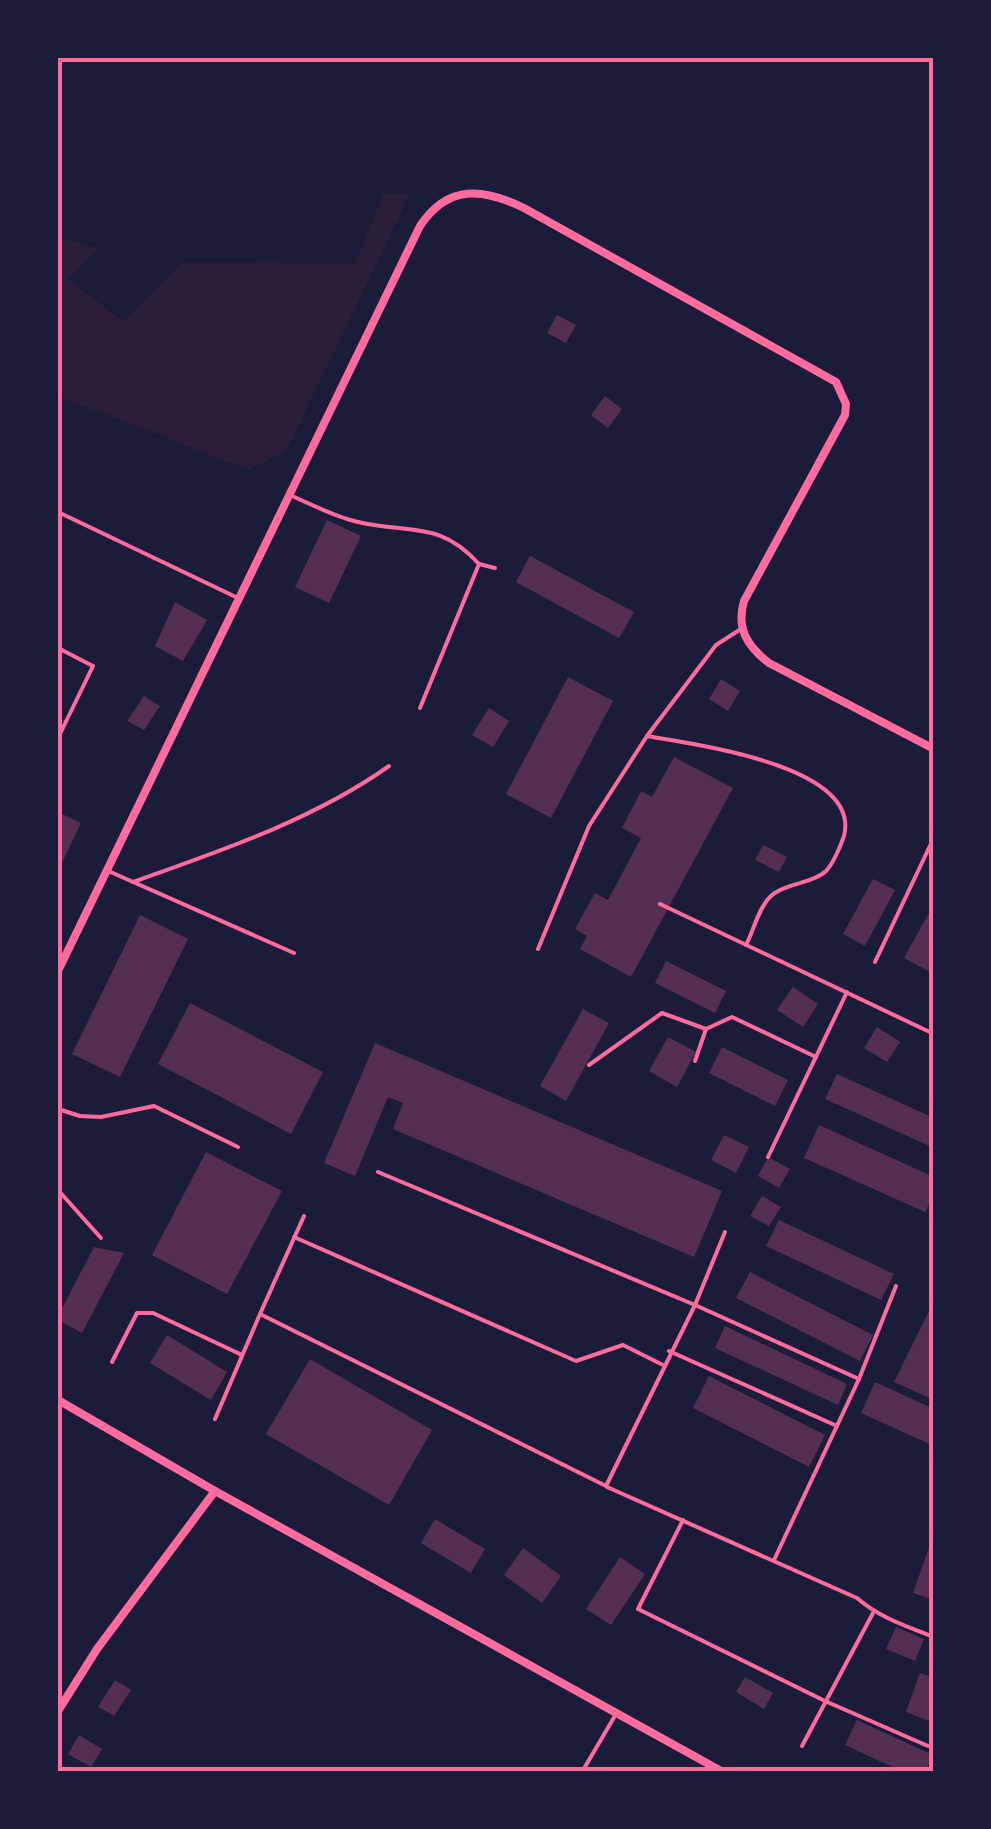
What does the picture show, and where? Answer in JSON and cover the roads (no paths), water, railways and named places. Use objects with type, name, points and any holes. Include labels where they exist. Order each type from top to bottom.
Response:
[{"type":"street","points":[[58,970],[430,210],[465,193],[504,198],[836,382],[846,404],[840,428],[744,602],[739,618],[755,653],[769,663],[934,749]]},
{"type":"street","points":[[58,1400],[215,1492],[723,1772]]},
{"type":"street","points":[[58,1711],[97,1649],[215,1492]]},
{"type":"lane","points":[[288,495],[362,523],[438,533],[461,545],[479,564],[496,568]]},
{"type":"lane","points":[[58,512],[238,598]]},
{"type":"lane","points":[[420,708],[479,564]]},
{"type":"lane","points":[[538,949],[589,826],[648,736],[716,645],[742,629]]},
{"type":"lane","points":[[58,648],[93,666],[58,738]]},
{"type":"lane","points":[[648,736],[772,762],[811,781],[842,815],[843,839],[827,870],[770,896],[746,945]]},
{"type":"lane","points":[[132,882],[219,851],[302,814],[389,766]]},
{"type":"lane","points":[[875,962],[934,838]]},
{"type":"lane","points":[[106,870],[294,953]]},
{"type":"lane","points":[[660,904],[934,1034]]},
{"type":"lane","points":[[768,1157],[846,992]]},
{"type":"lane","points":[[589,1065],[662,1014],[706,1028],[732,1018],[816,1057]]},
{"type":"lane","points":[[695,1061],[706,1028]]},
{"type":"lane","points":[[58,1136],[59,1109],[101,1117],[154,1106],[238,1147]]},
{"type":"lane","points":[[378,1172],[859,1379]]},
{"type":"lane","points":[[58,1190],[101,1238]]},
{"type":"lane","points":[[215,1418],[304,1216]]},
{"type":"lane","points":[[606,1486],[725,1232]]},
{"type":"lane","points":[[294,1237],[576,1361],[624,1346],[662,1365]]},
{"type":"lane","points":[[774,1560],[859,1379],[896,1286]]},
{"type":"lane","points":[[112,1362],[137,1314],[153,1312],[242,1355]]},
{"type":"lane","points":[[260,1314],[606,1486],[857,1598],[874,1612],[934,1637]]},
{"type":"lane","points":[[670,1351],[837,1426]]},
{"type":"lane","points":[[683,1520],[638,1609],[825,1701],[928,1746]]},
{"type":"lane","points":[[802,1746],[874,1612]]},
{"type":"lane","points":[[582,1772],[616,1714]]}]
